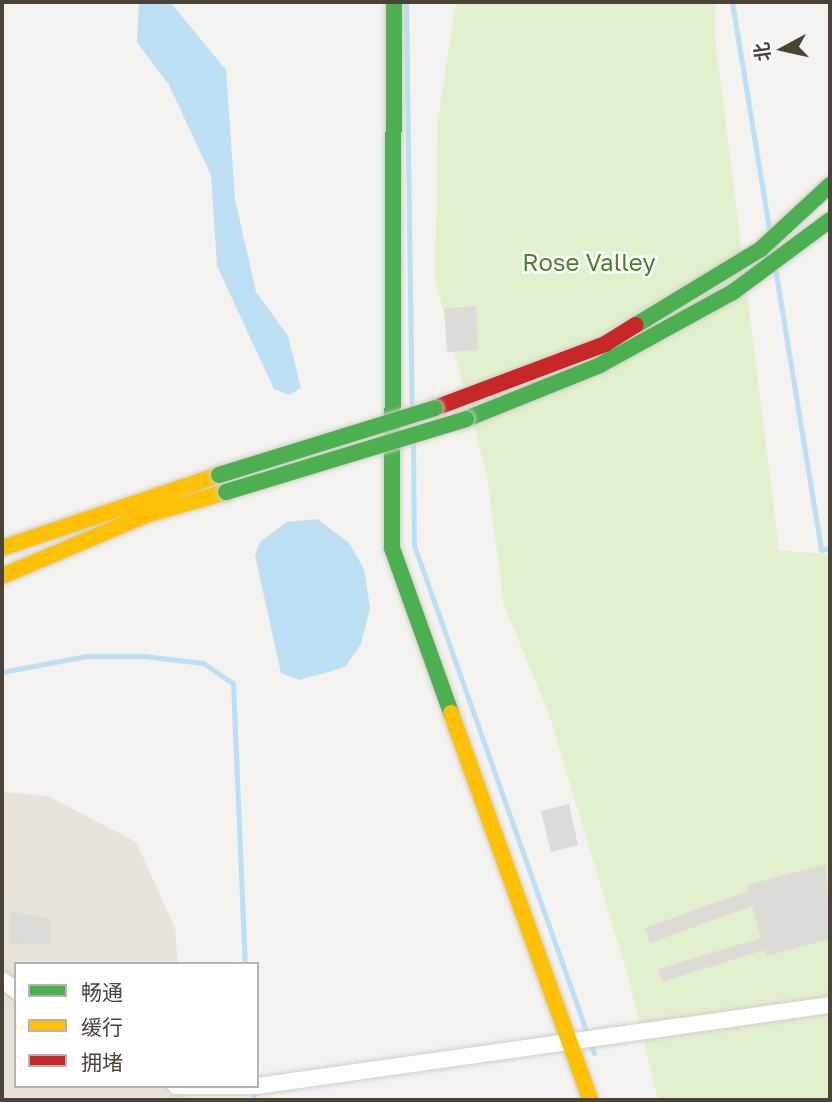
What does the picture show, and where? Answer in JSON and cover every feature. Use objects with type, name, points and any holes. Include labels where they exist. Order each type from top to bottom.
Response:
[{"type":"main road","points":[[394,2],[392,548],[590,1100]]},
{"type":"main road","points":[[2,548],[219,475],[435,408],[606,344],[761,249],[830,185]]},
{"type":"main road","points":[[2,576],[149,514],[466,419],[600,365],[733,292],[830,220]]},
{"type":"street","points":[[264,1085],[568,1039],[830,1005]]},
{"type":"street","points":[[212,1088],[237,1088]]},
{"type":"shaded area","points":[[2,792],[48,796],[136,842],[175,928],[178,962],[14,962],[14,1088],[187,1088],[185,1100],[2,1100]]},
{"type":"green space","name":"Rose Valley","points":[[456,2],[715,2],[716,48],[779,550],[830,555],[830,1100],[658,1100],[628,976],[549,714],[504,605],[487,475],[435,279],[438,120]]},
{"type":"water","points":[[139,2],[170,2],[226,70],[235,199],[256,292],[288,336],[301,388],[290,395],[274,389],[217,266],[211,175],[169,85],[137,42]]},
{"type":"water","points":[[317,519],[349,543],[364,569],[370,608],[361,644],[345,667],[299,680],[281,673],[255,555],[260,542],[287,522]]},
{"type":"building","points":[[476,306],[478,350],[447,352],[444,308]]},
{"type":"building","points":[[569,804],[578,845],[551,852],[541,811]]},
{"type":"building","points":[[826,864],[830,939],[766,956],[764,950],[662,982],[658,969],[761,938],[752,906],[650,943],[645,928],[748,891],[747,885]]},
{"type":"building","points":[[10,911],[51,919],[50,945],[9,943]]},
{"type":"waterway","points":[[406,2],[412,409]]},
{"type":"waterway","points":[[732,2],[770,234]]},
{"type":"waterway","points":[[775,268],[821,550],[830,548]]},
{"type":"waterway","points":[[413,440],[414,545],[594,1053]]},
{"type":"waterway","points":[[2,672],[87,656],[144,656],[203,663],[233,683],[245,962]]},
{"type":"waterway","points":[[253,1089],[254,1100]]},
{"type":"traffic: fast","points":[[394,2],[392,548],[451,713]]},
{"type":"traffic: fast","points":[[636,325],[761,249],[830,185]]},
{"type":"traffic: fast","points":[[466,419],[600,365],[733,292],[830,220]]},
{"type":"traffic: fast","points":[[219,475],[435,408]]},
{"type":"traffic: fast","points":[[226,492],[466,419]]},
{"type":"traffic: slow","points":[[2,548],[219,475]]},
{"type":"traffic: slow","points":[[2,576],[149,514],[226,492]]},
{"type":"traffic: slow","points":[[451,713],[590,1100]]},
{"type":"traffic: jam","points":[[435,408],[605,344],[636,325]]}]
